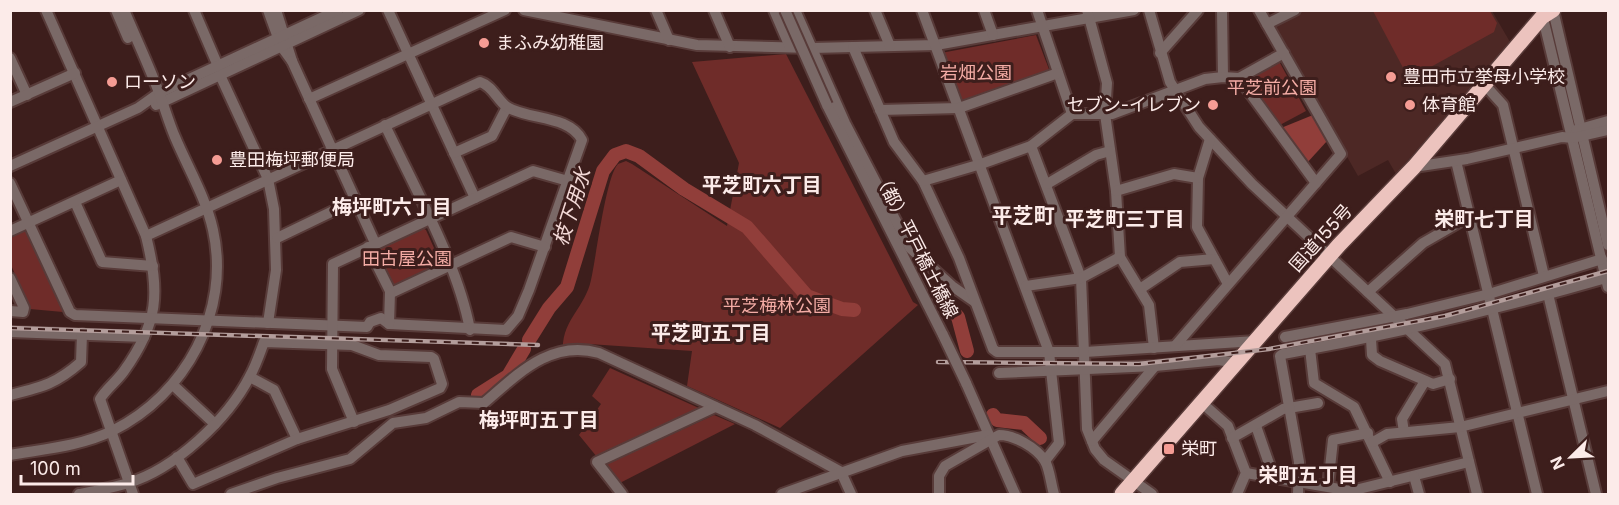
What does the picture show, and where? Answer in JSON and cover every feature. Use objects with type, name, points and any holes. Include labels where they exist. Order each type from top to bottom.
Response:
[{"type":"highway","name":"国道155号","points":[[1122,495],[1330,256],[1414,167],[1547,12]]},
{"type":"street","points":[[46,10],[146,236],[153,266],[153,317],[130,363],[100,399],[134,495]]},
{"type":"street","points":[[10,455],[73,444],[111,431],[148,408],[172,385],[191,360],[209,320],[216,284],[217,258],[207,208],[116,10]]},
{"type":"street","points":[[124,10],[157,99]]},
{"type":"street","points":[[194,10],[268,179],[277,238],[276,270],[268,323]]},
{"type":"street","points":[[267,10],[356,200],[390,292],[389,324]]},
{"type":"street","points":[[276,10],[283,40]]},
{"type":"street","points":[[10,166],[219,71],[338,10]]},
{"type":"street","points":[[283,40],[359,10]]},
{"type":"street","points":[[388,10],[476,198]]},
{"type":"street","points":[[309,99],[483,14],[505,10]]},
{"type":"street","points":[[524,10],[669,40],[730,47],[812,48],[936,45],[1042,27],[1088,14],[1134,10]]},
{"type":"street","points":[[656,10],[669,40]]},
{"type":"street","points":[[714,10],[730,47]]},
{"type":"street","points":[[774,10],[790,47]]},
{"type":"street","name":"（都）平戸橋土橋線","points":[[785,10],[827,105],[966,383],[1015,495]]},
{"type":"street","points":[[795,10],[845,123],[909,248],[952,286],[975,302]]},
{"type":"street","points":[[875,10],[890,46]]},
{"type":"street","points":[[922,10],[1049,352],[1059,443],[1045,461]]},
{"type":"street","points":[[984,10],[993,35]]},
{"type":"street","points":[[1037,10],[1072,114]]},
{"type":"street","points":[[1149,10],[1160,53],[1175,91],[1210,139],[1287,217],[1445,364],[1477,495]]},
{"type":"street","points":[[1160,53],[1198,10]]},
{"type":"street","points":[[1222,10],[1223,76]]},
{"type":"street","points":[[1175,346],[1341,154],[1259,10]]},
{"type":"street","points":[[1267,24],[1295,10]]},
{"type":"street","points":[[1298,495],[1299,462],[1280,356],[1371,339],[1493,310],[1548,294],[1607,283],[1547,12]]},
{"type":"street","points":[[1088,14],[1107,83],[1105,114],[1116,191],[1120,257],[1149,305],[1154,348]]},
{"type":"street","points":[[854,47],[894,142],[924,181],[960,258],[993,350],[997,352],[1085,352],[1256,341]]},
{"type":"street","points":[[924,181],[1031,146],[1072,114],[1112,114],[1204,79],[1223,76],[1239,78],[1284,53]]},
{"type":"street","points":[[10,58],[27,94]]},
{"type":"street","points":[[10,102],[75,73]]},
{"type":"street","points":[[880,110],[959,108],[1058,73]]},
{"type":"street","points":[[1239,78],[1316,183]]},
{"type":"street","points":[[10,183],[70,312],[75,315],[367,327],[370,322],[381,318],[389,324],[470,330],[508,328],[518,316],[545,247],[581,143],[580,135],[574,128],[507,107],[486,84],[480,82],[146,236]]},
{"type":"street","points":[[1484,84],[1502,101],[1544,276]]},
{"type":"street","points":[[454,153],[492,136],[507,107]]},
{"type":"street","points":[[1574,134],[1608,121]]},
{"type":"street","points":[[385,125],[450,265],[465,304],[470,330]]},
{"type":"street","points":[[1414,167],[1456,161],[1574,134],[1608,130]]},
{"type":"street","points":[[1574,134],[1608,245]]},
{"type":"street","points":[[1210,139],[1198,178],[1197,227],[1228,284]]},
{"type":"street","points":[[1031,146],[1081,278],[1086,369],[1085,414],[1092,441],[1104,460],[1152,495]]},
{"type":"street","points":[[1047,184],[1096,155],[1110,151]]},
{"type":"street","points":[[1456,161],[1537,495]]},
{"type":"street","points":[[354,422],[332,369],[333,264],[533,171],[568,181]]},
{"type":"street","points":[[1116,191],[1139,187],[1174,174],[1198,178]]},
{"type":"street","points":[[10,231],[121,180]]},
{"type":"street","points":[[277,238],[356,200]]},
{"type":"street","points":[[75,202],[102,262],[153,266]]},
{"type":"street","points":[[1368,292],[1423,243],[1470,216]]},
{"type":"street","points":[[390,292],[511,237],[545,247]]},
{"type":"street","points":[[1026,286],[1081,278],[1120,257]]},
{"type":"street","points":[[1140,289],[1180,262],[1214,259]]},
{"type":"street","points":[[1285,337],[1490,294],[1602,259]]},
{"type":"street","points":[[10,278],[24,312],[10,311]]},
{"type":"street","points":[[1548,294],[1596,495]]},
{"type":"street","points":[[10,332],[144,337]]},
{"type":"street","points":[[10,395],[50,386],[74,368],[81,362],[82,334]]},
{"type":"street","points":[[1371,339],[1372,355],[1380,361],[1433,384],[1450,379]]},
{"type":"street","points":[[79,495],[130,483],[152,473],[177,457],[215,424],[250,377],[264,342],[333,344],[360,347],[379,355],[431,357],[442,384],[440,388],[389,410],[297,439],[193,483],[177,457]]},
{"type":"street","points":[[231,495],[261,490],[350,459],[393,423],[409,423],[426,418],[459,402],[484,403],[521,370],[556,353],[577,348],[599,353],[715,407],[841,472],[851,495]]},
{"type":"street","points":[[1310,349],[1314,383],[1354,407],[1371,438],[1390,482]]},
{"type":"street","points":[[999,373],[1155,366],[1219,360],[1236,363]]},
{"type":"street","points":[[1092,441],[1155,366]]},
{"type":"street","points":[[250,377],[274,390],[297,439]]},
{"type":"street","points":[[1404,432],[1402,419],[1425,381]]},
{"type":"street","points":[[172,385],[215,424]]},
{"type":"street","points":[[1328,486],[1333,440],[1460,428],[1608,391]]},
{"type":"street","points":[[1202,403],[1228,426],[1246,473],[1237,495]]},
{"type":"street","points":[[1232,438],[1283,410],[1318,404]]},
{"type":"street","points":[[622,495],[597,462],[715,407]]},
{"type":"street","points":[[389,410],[393,423]]},
{"type":"street","points":[[1256,426],[1274,478]]},
{"type":"street","points":[[782,495],[800,491],[841,472],[902,451],[999,435],[1013,437],[1045,461],[1054,495]]},
{"type":"street","points":[[939,495],[939,476],[945,466],[989,437]]},
{"type":"street","points":[[1246,473],[1328,486],[1351,493],[1468,462]]},
{"type":"street","points":[[1414,476],[1419,495]]},
{"type":"shaded area","name":"豊田市立挙母小学校","points":[[1303,11],[1492,11],[1510,42],[1396,174],[1388,160],[1358,176],[1274,28],[1275,24]]},
{"type":"shaded area","points":[[1313,115],[1327,141],[1306,164],[1281,128]]},
{"type":"green space","points":[[1373,11],[1490,11],[1497,23],[1494,32],[1409,79]]},
{"type":"green space","name":"岩畑公園","points":[[1036,35],[1050,72],[961,105],[941,53]]},
{"type":"green space","name":"平芝梅林公園","points":[[786,54],[913,302],[918,305],[780,428],[687,386],[692,351],[589,344],[563,351],[563,340],[569,323],[588,290],[609,184],[618,164],[626,161],[632,164],[727,226],[739,163],[692,62]]},
{"type":"green space","name":"平芝前公園","points":[[1275,63],[1280,63],[1306,111],[1278,126],[1242,81]]},
{"type":"green space","points":[[27,228],[65,307],[63,312],[30,309],[11,265],[10,235]]},
{"type":"green space","name":"田古屋公園","points":[[423,228],[442,266],[392,290],[373,251]]},
{"type":"green space","points":[[610,368],[701,409],[597,457],[579,435],[601,404],[592,396]]},
{"type":"green space","points":[[714,415],[735,424],[614,486],[602,466]]},
{"type":"waterway","name":"枝下用水","points":[[529,340],[549,308],[567,287],[603,171],[615,155],[626,151],[639,156],[684,189],[747,227],[807,296],[842,309],[854,310]]},
{"type":"waterway","name":"枝下用水","points":[[946,304],[958,317],[967,351]]},
{"type":"waterway","name":"枝下用水","points":[[478,395],[508,376],[524,349]]},
{"type":"waterway","name":"枝下用水","points":[[993,415],[997,420],[1024,423],[1040,438]]},
{"type":"railway","points":[[938,362],[1139,364],[1269,349],[1445,316],[1608,271]]},
{"type":"railway","points":[[10,328],[538,345]]},
{"type":"place","name":"まふみ幼稚園","points":[[484,43]]},
{"type":"place","name":"豊田市立挙母小学校","points":[[1391,77]]},
{"type":"place","name":"ローソン","points":[[112,82]]},
{"type":"place","name":"セブン-イレブン","points":[[1213,105]]},
{"type":"place","name":"体育館","points":[[1410,105]]},
{"type":"place","name":"豊田梅坪郵便局","points":[[217,160]]},
{"type":"place","name":"栄町","points":[[1169,449]]},
{"type":"district","name":"平芝町六丁目","points":[[762,185]]},
{"type":"district","name":"梅坪町六丁目","points":[[392,207]]},
{"type":"district","name":"平芝町","points":[[1023,216]]},
{"type":"district","name":"平芝町三丁目","points":[[1125,219]]},
{"type":"district","name":"栄町七丁目","points":[[1484,219]]},
{"type":"district","name":"平芝町五丁目","points":[[711,333]]},
{"type":"district","name":"梅坪町五丁目","points":[[539,420]]},
{"type":"district","name":"栄町五丁目","points":[[1308,475]]}]
